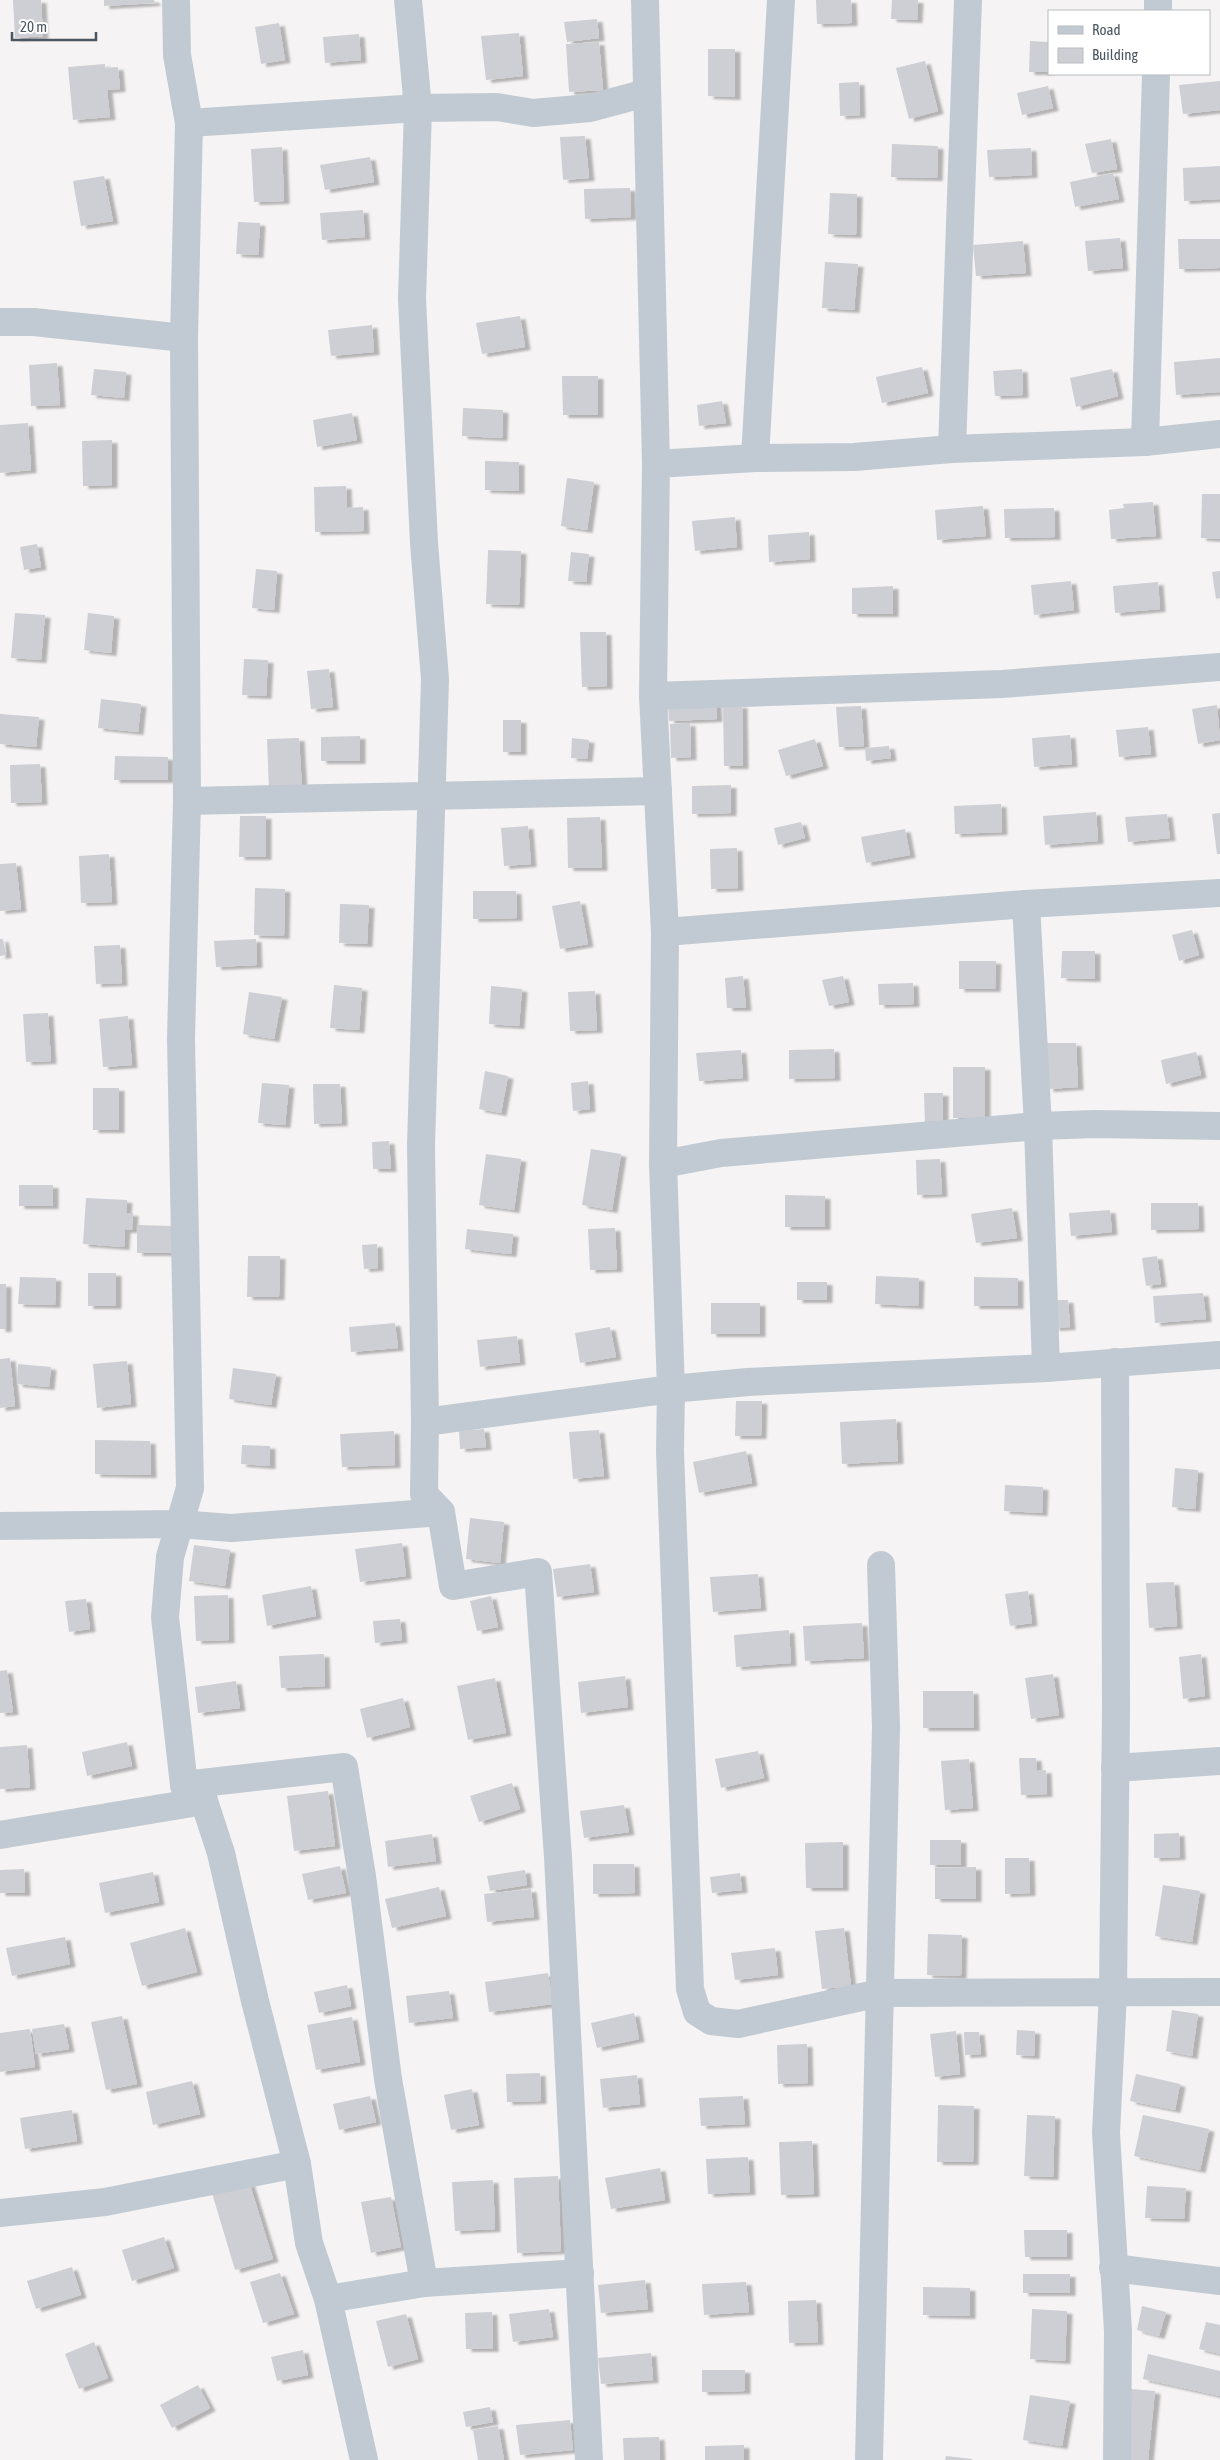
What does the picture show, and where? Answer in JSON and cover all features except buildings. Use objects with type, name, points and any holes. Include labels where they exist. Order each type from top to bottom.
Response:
[{"type":"street","points":[[176,0],[176,55],[189,123],[184,338],[187,800],[181,1038],[190,1488],[170,1557],[165,1617],[194,1793],[221,1853],[296,2164],[309,2243],[328,2299],[364,2460]]},
{"type":"street","points":[[408,0],[418,108],[412,299],[424,543],[435,679],[430,794],[421,1146],[425,1422],[424,1494],[441,1512],[453,1586],[538,1572],[558,1857],[589,2460]]},
{"type":"street","points":[[645,0],[656,464],[653,696],[665,932],[663,1164],[671,1389],[670,1451],[690,1989],[697,2012],[711,2022],[738,2024],[880,1993],[1220,1992]]},
{"type":"street","points":[[755,458],[781,0]]},
{"type":"street","points":[[952,449],[968,0]]},
{"type":"street","points":[[1145,442],[1156,75]]},
{"type":"street","points":[[189,123],[418,108],[497,107],[533,113],[590,108],[646,93]]},
{"type":"street","points":[[0,322],[34,322],[184,338]]},
{"type":"street","points":[[656,464],[755,458],[854,457],[952,449],[1145,442],[1220,434]]},
{"type":"street","points":[[653,696],[1002,684],[1220,667]]},
{"type":"street","points":[[187,800],[658,791]]},
{"type":"street","points":[[665,932],[1026,904],[1220,893]]},
{"type":"street","points":[[1026,904],[1038,1126],[1046,1368]]},
{"type":"street","points":[[663,1164],[721,1152],[1038,1126],[1095,1124],[1220,1126]]},
{"type":"street","points":[[425,1422],[671,1389],[748,1382],[1046,1368],[1220,1355]]},
{"type":"street","points":[[1115,1362],[1113,1993],[1106,2133],[1118,2331],[1117,2460]]},
{"type":"street","points":[[0,1526],[179,1524],[232,1528],[441,1512]]},
{"type":"street","points":[[869,2460],[886,1726],[881,1565]]},
{"type":"street","points":[[1115,1768],[1220,1761]]},
{"type":"street","points":[[0,1836],[194,1793],[344,1767],[362,1876],[388,2079],[424,2283]]},
{"type":"street","points":[[0,2213],[105,2202],[296,2164]]},
{"type":"street","points":[[1113,2268],[1220,2281]]},
{"type":"street","points":[[328,2299],[424,2283],[580,2273]]}]
